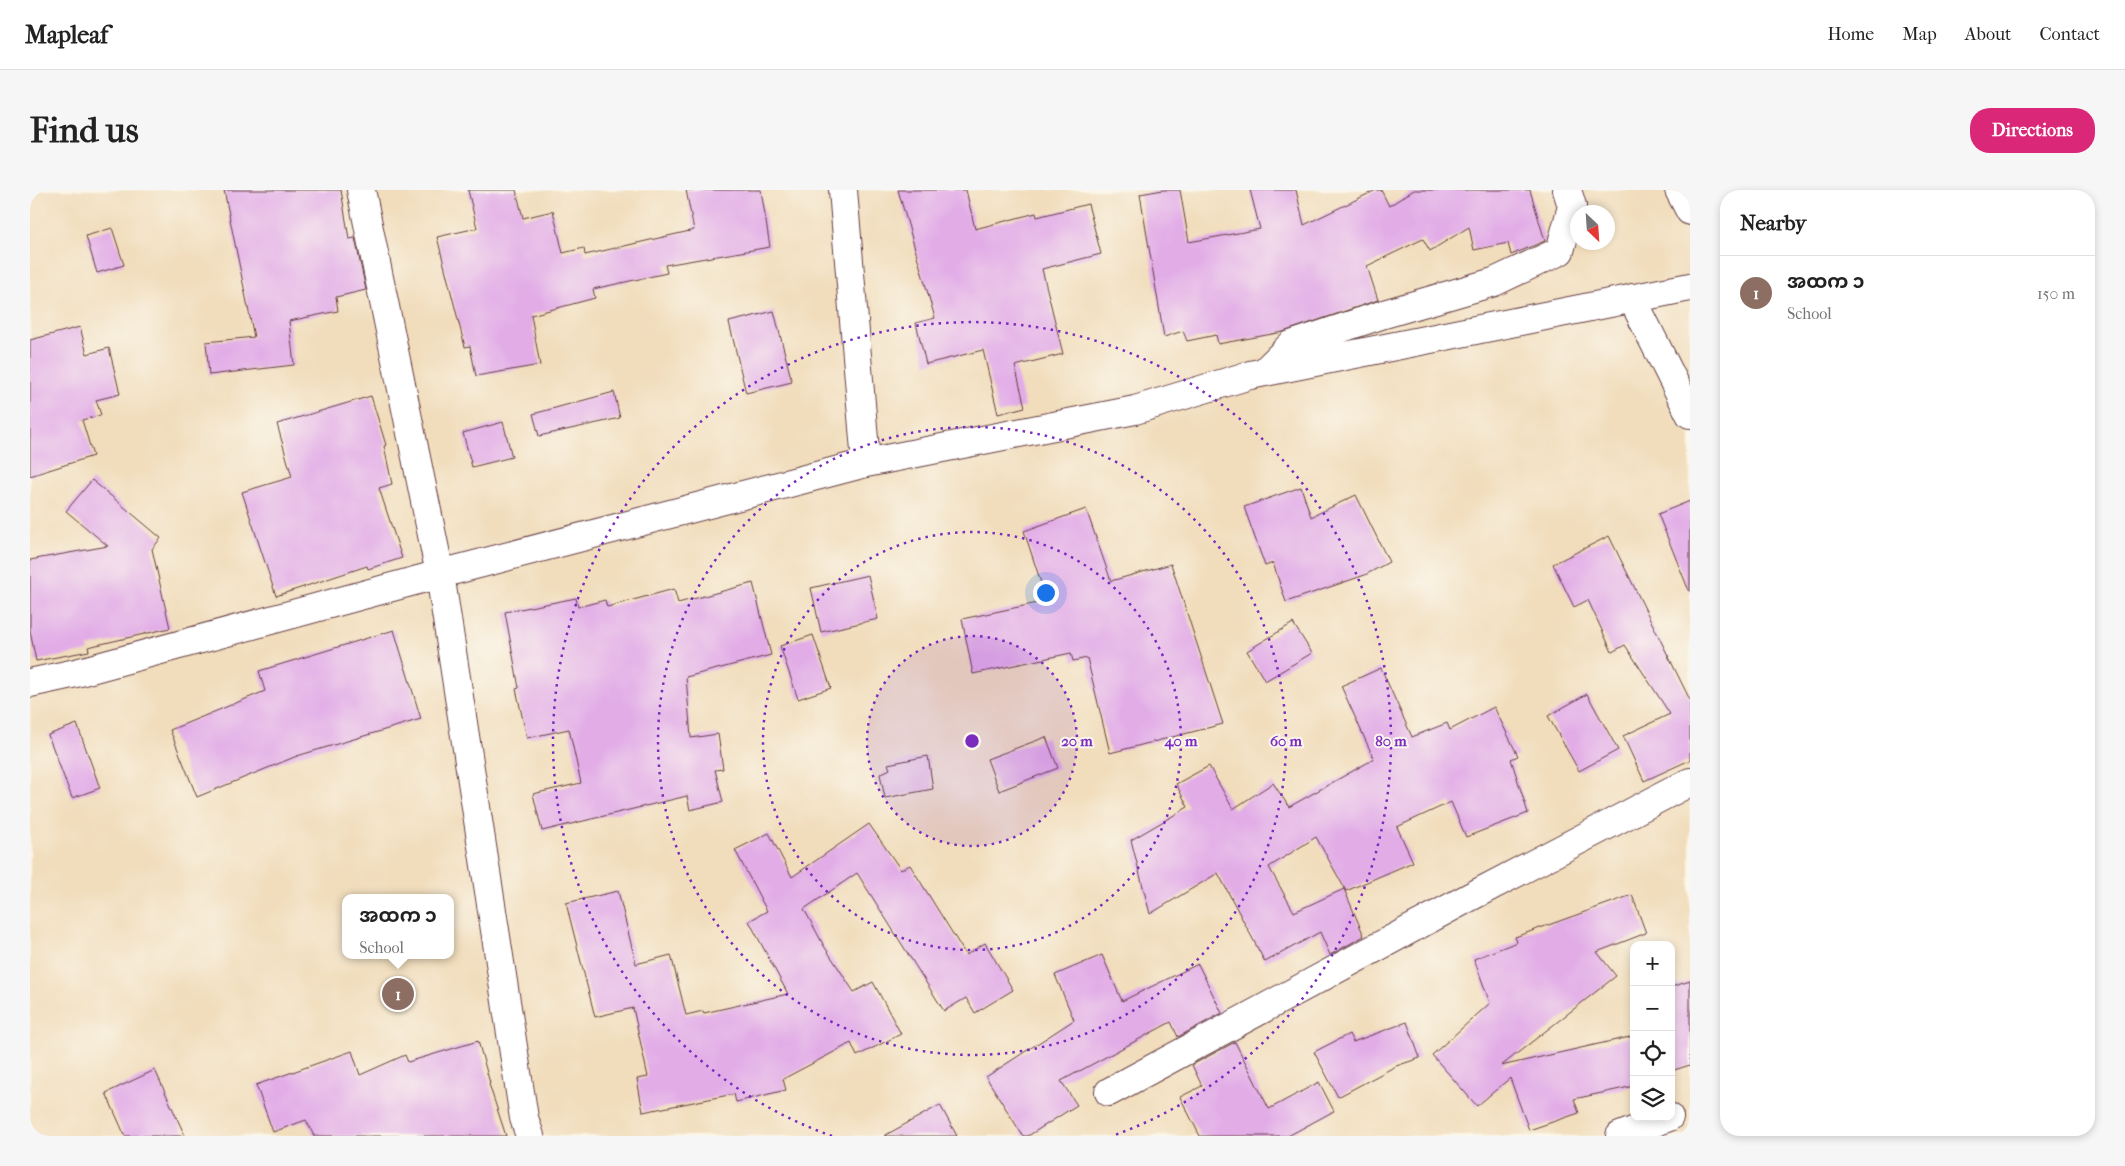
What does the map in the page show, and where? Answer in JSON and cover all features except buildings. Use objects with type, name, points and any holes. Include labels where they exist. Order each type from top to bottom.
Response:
[{"type":"street","points":[[361,190],[440,574],[524,1118],[530,1136]]},
{"type":"street","points":[[843,190],[866,463]]},
{"type":"street","points":[[1264,372],[1291,345],[1384,314],[1494,282],[1560,250],[1572,206],[1567,190]]},
{"type":"street","points":[[1679,190],[1690,212]]},
{"type":"street","points":[[30,683],[76,673],[440,574],[866,463],[1134,410],[1264,372],[1690,287]]},
{"type":"street","points":[[1632,298],[1690,414]]},
{"type":"street","points":[[1109,1092],[1470,897],[1690,782]]},
{"type":"street","points":[[1675,1115],[1690,1109]]},
{"type":"street","points":[[1620,1136],[1659,1121]]},
{"type":"place","name":"အထက ၁","points":[[398,994]]}]
